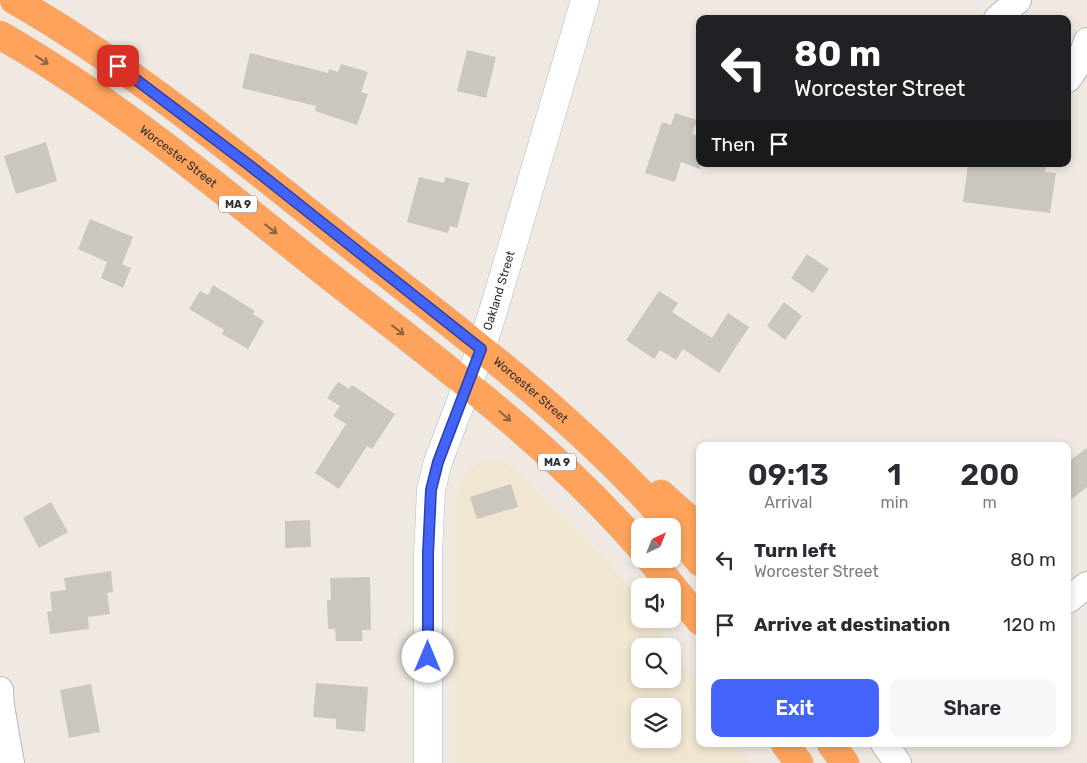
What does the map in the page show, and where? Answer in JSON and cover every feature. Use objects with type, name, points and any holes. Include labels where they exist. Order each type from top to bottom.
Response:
[{"type":"highway","name":"Worcester Street","points":[[14,0],[68,32],[142,84],[249,165],[481,349],[543,399],[601,451],[664,518]]},
{"type":"highway","name":"Worcester Street","points":[[0,35],[70,79],[152,137],[467,385],[563,468],[631,538]]},
{"type":"highway","points":[[543,399],[651,485],[696,525]]},
{"type":"highway","name":"Worcester Street","points":[[681,538],[696,557]]},
{"type":"highway","points":[[657,568],[696,616]]},
{"type":"highway","points":[[787,747],[798,763]]},
{"type":"highway","points":[[833,747],[845,763]]},
{"type":"street","name":"Oakland Street","points":[[428,763],[428,554],[430,499],[438,462],[481,349],[497,298],[585,0]]},
{"type":"street","points":[[1001,15],[1018,0]]},
{"type":"street","points":[[1071,74],[1080,61],[1087,41]]},
{"type":"street","points":[[1071,598],[1087,585]]},
{"type":"street","points":[[0,690],[11,763]]},
{"type":"street","points":[[886,747],[898,763]]},
{"type":"shaded area","points":[[483,460],[496,460],[508,464],[572,523],[631,590],[631,628],[657,628],[664,638],[631,638],[631,688],[681,688],[681,661],[696,683],[696,747],[740,747],[751,763],[455,763],[455,519],[457,497],[461,483],[470,469]]},
{"type":"building","points":[[467,50],[496,57],[486,98],[457,91]]},
{"type":"building","points":[[250,53],[328,73],[329,69],[338,72],[341,64],[368,72],[361,92],[368,94],[357,125],[315,111],[316,106],[242,88]]},
{"type":"building","points":[[675,113],[696,120],[692,134],[696,136],[696,167],[700,167],[700,169],[681,162],[675,182],[645,173],[662,122],[671,125]]},
{"type":"building","points":[[46,142],[57,181],[16,194],[4,156]]},
{"type":"building","points":[[968,167],[1046,167],[1045,172],[1056,173],[1050,213],[963,202]]},
{"type":"building","points":[[419,177],[444,183],[445,177],[469,183],[457,228],[450,226],[448,233],[407,222]]},
{"type":"building","points":[[90,219],[133,237],[122,264],[131,268],[123,288],[101,278],[107,262],[78,249]]},
{"type":"building","points":[[807,254],[829,269],[813,293],[791,278]]},
{"type":"building","points":[[213,285],[255,311],[253,314],[264,321],[248,349],[222,334],[224,330],[189,309],[200,291],[208,295]]},
{"type":"building","points":[[659,291],[678,303],[672,312],[712,338],[728,313],[749,327],[719,373],[683,349],[676,360],[660,350],[654,359],[626,340]]},
{"type":"building","points":[[784,302],[802,316],[785,340],[767,326]]},
{"type":"building","points":[[338,382],[349,389],[352,385],[395,414],[372,449],[367,446],[339,489],[315,473],[346,424],[333,416],[340,406],[327,398]]},
{"type":"building","points":[[1087,448],[1087,487],[1071,500],[1071,460]]},
{"type":"building","points":[[511,484],[518,507],[477,519],[470,497]]},
{"type":"building","points":[[51,502],[68,532],[39,548],[23,518]]},
{"type":"building","points":[[310,520],[311,547],[285,548],[285,521]]},
{"type":"building","points":[[111,571],[113,592],[107,593],[110,614],[88,617],[89,629],[50,634],[47,612],[52,611],[50,592],[66,590],[64,578]]},
{"type":"building","points":[[370,577],[371,630],[362,630],[363,641],[336,641],[335,629],[328,629],[327,600],[331,600],[330,578]]},
{"type":"building","points":[[316,683],[368,687],[365,732],[336,729],[336,719],[313,717]]},
{"type":"building","points":[[91,684],[100,732],[69,738],[60,690]]},
{"type":"route","points":[[118,66],[249,165],[481,349],[438,462],[431,490],[428,554],[428,657]]}]
